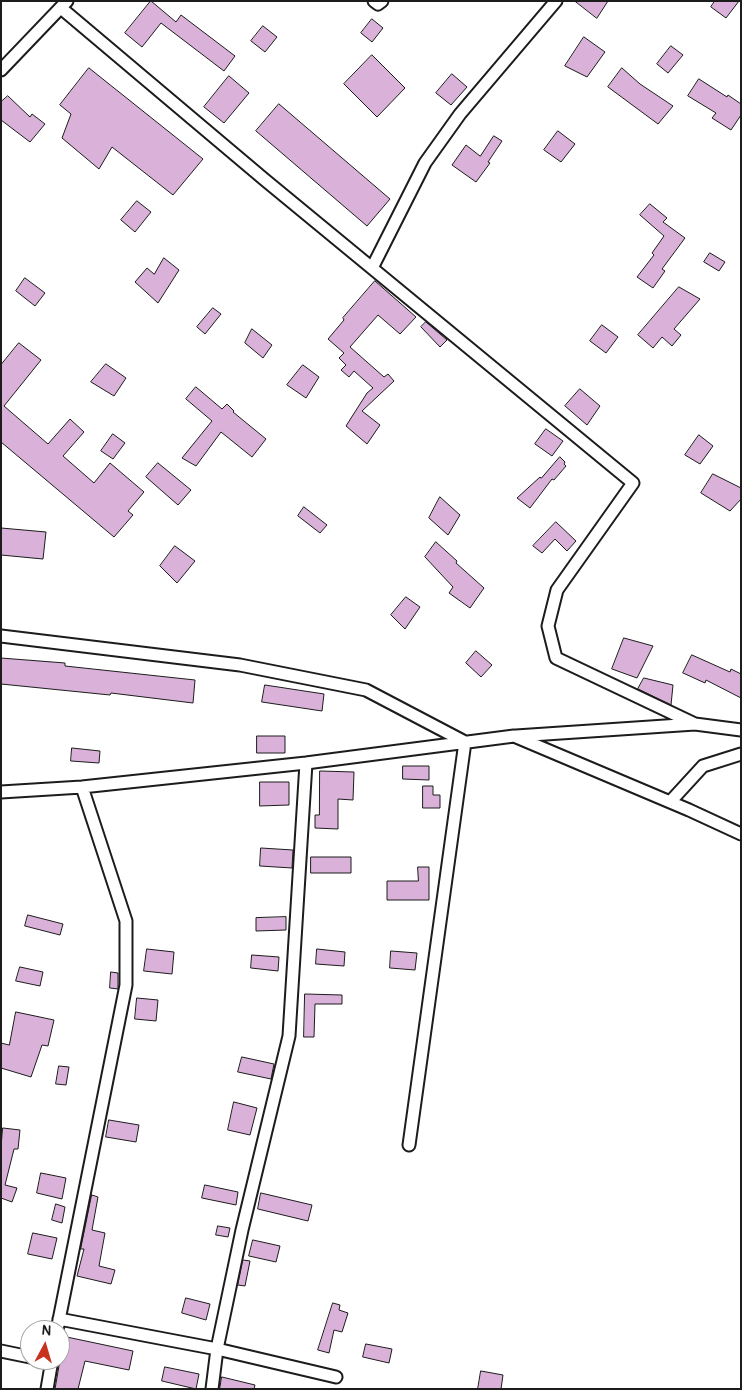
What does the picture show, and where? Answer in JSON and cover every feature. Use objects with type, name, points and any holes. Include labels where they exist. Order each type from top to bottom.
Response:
[{"type":"street","points":[[374,1],[378,4],[382,1]]},
{"type":"street","points":[[372,268],[425,163],[460,114],[556,1]]},
{"type":"street","points":[[1,70],[64,4],[265,180],[633,483],[557,590],[548,626],[556,658],[695,724]]},
{"type":"street","points":[[1,636],[240,665],[366,690],[465,742]]},
{"type":"street","points":[[1,792],[82,787],[306,763],[514,736],[695,724],[741,730]]},
{"type":"street","points":[[514,736],[741,834]]},
{"type":"street","points":[[409,1145],[465,742]]},
{"type":"street","points":[[670,802],[703,766],[741,754]]},
{"type":"street","points":[[212,1389],[218,1349],[242,1230],[289,1036],[306,763]]},
{"type":"street","points":[[59,1320],[126,985],[126,922],[82,787]]},
{"type":"street","points":[[70,1327],[218,1349],[336,1377]]},
{"type":"street","points":[[1,1351],[20,1355]]},
{"type":"street","points":[[47,1389],[49,1370]]},
{"type":"building","points":[[151,1],[176,22],[181,15],[235,56],[224,71],[161,23],[142,47],[125,33]]},
{"type":"building","points":[[575,1],[608,1],[597,18]]},
{"type":"building","points":[[715,1],[739,1],[726,18],[711,7]]},
{"type":"building","points":[[372,19],[383,28],[372,42],[361,33]]},
{"type":"building","points":[[263,26],[277,37],[265,52],[251,41]]},
{"type":"building","points":[[584,37],[605,52],[587,77],[565,66]]},
{"type":"building","points":[[671,46],[683,55],[668,73],[657,64]]},
{"type":"building","points":[[372,55],[405,88],[377,117],[344,84]]},
{"type":"building","points":[[89,68],[203,159],[173,195],[112,147],[99,169],[62,138],[71,114],[60,105]]},
{"type":"building","points":[[622,68],[640,84],[673,106],[658,124],[608,87]]},
{"type":"building","points":[[452,74],[467,87],[451,105],[436,93]]},
{"type":"building","points":[[229,76],[249,93],[224,123],[204,107]]},
{"type":"building","points":[[699,79],[741,104],[741,115],[731,130],[712,118],[716,113],[688,96]]},
{"type":"building","points":[[8,96],[30,117],[32,114],[45,124],[30,142],[1,120],[1,102]]},
{"type":"building","points":[[279,104],[390,199],[367,226],[256,131]]},
{"type":"building","points":[[558,131],[575,144],[561,162],[544,150]]},
{"type":"building","points":[[494,136],[502,141],[488,162],[490,163],[476,182],[452,165],[466,145],[480,156]]},
{"type":"building","points":[[137,201],[151,212],[135,232],[121,220]]},
{"type":"building","points":[[650,204],[667,218],[663,222],[685,238],[662,269],[665,271],[653,288],[637,277],[654,255],[652,253],[664,236],[640,215]]},
{"type":"building","points":[[710,253],[725,262],[719,271],[704,262]]},
{"type":"building","points":[[164,258],[179,270],[158,303],[135,282],[147,268],[154,274]]},
{"type":"building","points":[[25,278],[45,293],[35,306],[16,291]]},
{"type":"building","points":[[375,281],[416,317],[400,334],[378,315],[350,347],[384,377],[388,374],[394,381],[362,411],[380,425],[367,444],[346,426],[367,393],[373,388],[354,371],[349,377],[341,370],[346,365],[339,358],[344,353],[328,339],[344,320],[343,318]]},
{"type":"building","points":[[679,287],[700,299],[674,329],[681,335],[672,346],[662,337],[653,348],[638,335]]},
{"type":"building","points":[[213,308],[221,314],[205,334],[197,327]]},
{"type":"building","points":[[426,322],[447,340],[440,347],[421,327]]},
{"type":"building","points":[[602,325],[618,337],[606,353],[590,341]]},
{"type":"building","points":[[252,329],[272,345],[263,358],[245,343]]},
{"type":"building","points":[[19,343],[41,360],[4,406],[48,444],[70,419],[84,432],[63,456],[94,483],[110,463],[144,492],[128,511],[133,515],[114,537],[1,442],[1,365]]},
{"type":"building","points":[[106,364],[126,378],[114,396],[91,382]]},
{"type":"building","points":[[303,365],[319,377],[306,398],[287,385]]},
{"type":"building","points":[[196,387],[222,409],[227,404],[233,412],[266,439],[252,457],[221,432],[196,466],[182,458],[212,421],[186,399]]},
{"type":"building","points":[[580,389],[600,406],[587,425],[565,406]]},
{"type":"building","points":[[546,429],[563,441],[552,456],[535,444]]},
{"type":"building","points":[[113,434],[125,443],[113,459],[101,451]]},
{"type":"building","points":[[699,435],[713,446],[700,464],[685,455]]},
{"type":"building","points":[[560,457],[566,466],[554,480],[552,479],[530,508],[517,498],[541,478]]},
{"type":"building","points":[[158,463],[191,490],[178,505],[146,477]]},
{"type":"building","points":[[713,474],[741,488],[741,499],[730,511],[701,493]]},
{"type":"building","points":[[440,497],[460,515],[448,535],[429,518]]},
{"type":"building","points":[[304,507],[327,525],[320,533],[298,516]]},
{"type":"building","points":[[556,522],[576,541],[567,551],[555,539],[542,553],[533,546]]},
{"type":"building","points":[[1,528],[46,532],[43,559],[1,555]]},
{"type":"building","points":[[436,542],[484,588],[470,608],[449,593],[453,587],[425,557]]},
{"type":"building","points":[[175,546],[195,561],[177,583],[160,566]]},
{"type":"building","points":[[406,597],[420,607],[405,629],[391,615]]},
{"type":"building","points":[[624,638],[653,646],[637,678],[612,669]]},
{"type":"building","points":[[476,651],[492,665],[481,677],[466,663]]},
{"type":"building","points":[[692,655],[730,672],[731,669],[741,674],[741,698],[706,680],[705,683],[683,673]]},
{"type":"building","points":[[1,658],[65,663],[65,666],[195,680],[193,703],[111,693],[110,695],[1,684]]},
{"type":"building","points":[[644,678],[673,685],[671,705],[638,689]]},
{"type":"building","points":[[265,685],[324,694],[322,711],[262,702]]},
{"type":"building","points":[[257,736],[285,736],[285,753],[257,753]]},
{"type":"building","points":[[72,748],[100,751],[99,763],[71,761]]},
{"type":"building","points":[[403,766],[429,766],[429,780],[403,779]]},
{"type":"building","points":[[320,771],[354,772],[353,800],[338,799],[338,829],[315,828],[315,815],[319,815]]},
{"type":"building","points":[[260,782],[289,782],[289,805],[260,806]]},
{"type":"building","points":[[423,786],[433,786],[433,795],[440,795],[440,808],[423,808]]},
{"type":"building","points":[[261,848],[293,850],[292,868],[260,866]]},
{"type":"building","points":[[311,857],[351,857],[351,873],[311,873]]},
{"type":"building","points":[[418,867],[429,867],[429,900],[387,900],[387,881],[418,881]]},
{"type":"building","points":[[28,915],[63,924],[60,935],[25,926]]},
{"type":"building","points":[[286,917],[286,930],[256,931],[256,918]]},
{"type":"building","points":[[147,949],[174,952],[172,974],[144,971]]},
{"type":"building","points":[[317,949],[345,952],[344,966],[316,964]]},
{"type":"building","points":[[391,951],[417,953],[415,970],[390,968]]},
{"type":"building","points":[[252,955],[279,957],[278,971],[251,968]]},
{"type":"building","points":[[20,967],[43,972],[40,986],[16,981]]},
{"type":"building","points":[[111,972],[118,973],[118,989],[110,988]]},
{"type":"building","points":[[305,994],[342,995],[342,1004],[315,1004],[314,1037],[304,1037]]},
{"type":"building","points":[[137,998],[158,1000],[156,1021],[135,1019]]},
{"type":"building","points":[[16,1012],[54,1020],[48,1046],[42,1045],[31,1077],[1,1068],[1,1043],[9,1045]]},
{"type":"building","points":[[242,1057],[274,1064],[271,1079],[238,1072]]},
{"type":"building","points":[[59,1066],[69,1067],[66,1085],[56,1084]]},
{"type":"building","points":[[234,1102],[257,1108],[250,1135],[228,1130]]},
{"type":"building","points":[[109,1120],[139,1125],[136,1142],[106,1137]]},
{"type":"building","points":[[3,1128],[20,1130],[18,1149],[14,1149],[5,1185],[17,1188],[12,1202],[1,1198]]},
{"type":"building","points":[[41,1173],[66,1178],[62,1199],[37,1193]]},
{"type":"building","points":[[205,1185],[238,1192],[236,1205],[202,1198]]},
{"type":"building","points":[[261,1193],[312,1205],[308,1221],[258,1209]]},
{"type":"building","points":[[92,1195],[98,1197],[92,1230],[105,1233],[99,1266],[115,1270],[111,1284],[77,1276],[84,1249],[81,1249]]},
{"type":"building","points":[[56,1204],[65,1207],[62,1223],[52,1220]]},
{"type":"building","points":[[218,1226],[230,1228],[228,1237],[216,1235]]},
{"type":"building","points":[[33,1233],[57,1238],[52,1259],[28,1254]]},
{"type":"building","points":[[253,1240],[280,1246],[276,1262],[249,1256]]},
{"type":"building","points":[[243,1260],[250,1261],[245,1286],[238,1285]]},
{"type":"building","points":[[186,1298],[210,1304],[206,1320],[182,1313]]},
{"type":"building","points":[[333,1303],[340,1305],[339,1310],[348,1313],[342,1332],[334,1330],[329,1353],[318,1350]]},
{"type":"building","points":[[70,1338],[133,1351],[129,1370],[85,1361],[78,1389],[55,1389],[58,1370],[70,1370]]},
{"type":"building","points":[[366,1344],[392,1349],[389,1363],[363,1357]]},
{"type":"building","points":[[165,1367],[199,1374],[196,1389],[162,1381]]},
{"type":"building","points":[[481,1371],[503,1375],[501,1389],[478,1389]]},
{"type":"building","points":[[222,1377],[255,1385],[254,1389],[220,1389]]}]
